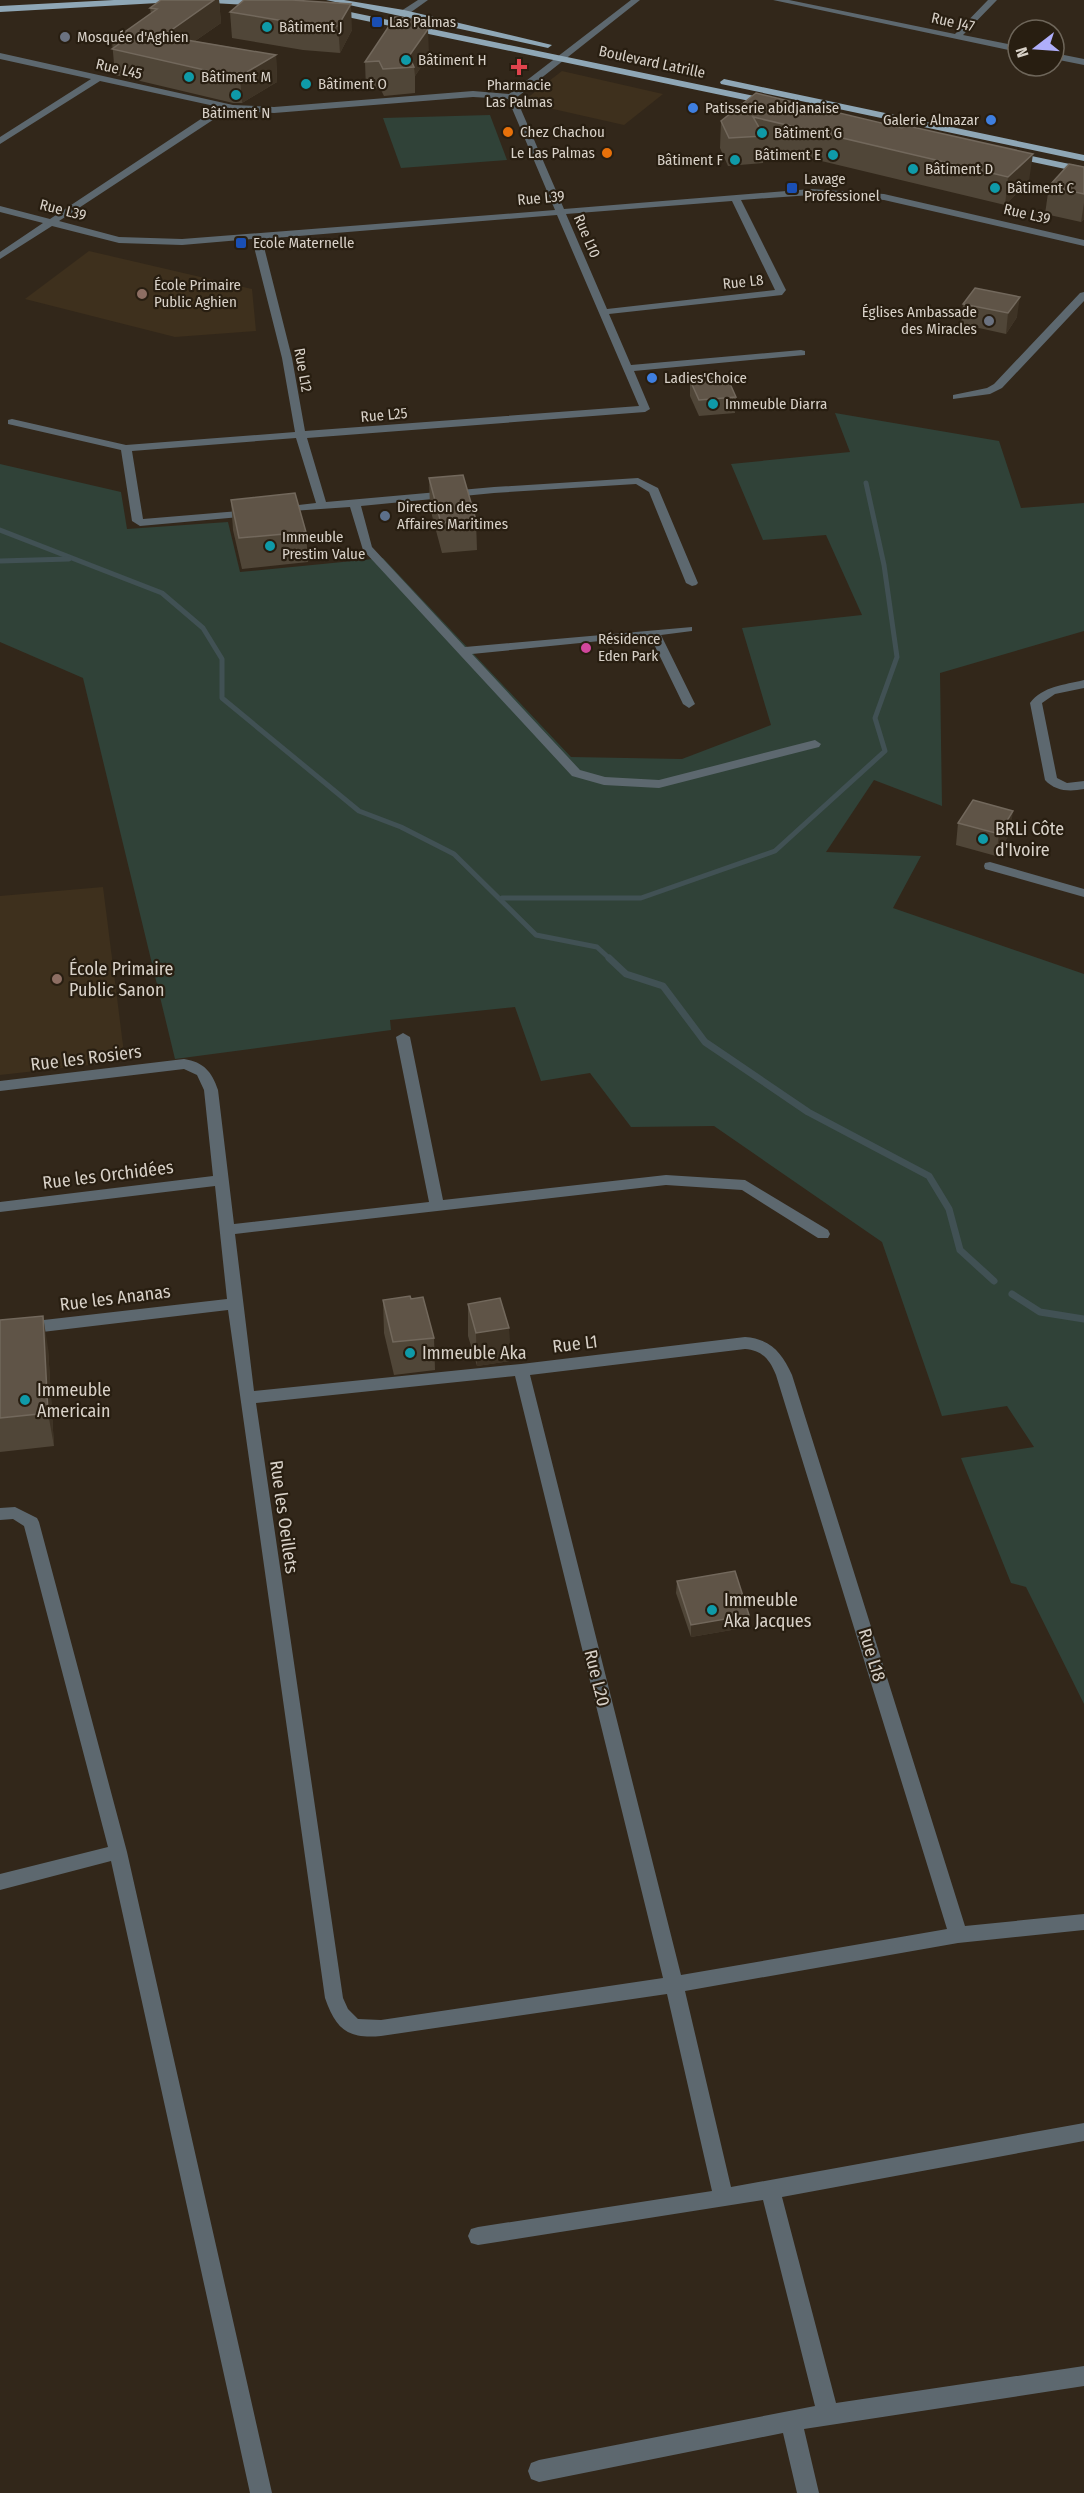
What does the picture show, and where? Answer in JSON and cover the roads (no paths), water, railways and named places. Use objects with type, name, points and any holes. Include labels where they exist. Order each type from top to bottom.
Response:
[{"type":"main road","points":[[0,0],[8,0]]},
{"type":"main road","points":[[0,9],[158,0]]},
{"type":"main road","points":[[212,0],[276,4]]},
{"type":"main road","name":"Boulevard Latrille","points":[[330,0],[404,13],[1084,158]]},
{"type":"main road","name":"Boulevard Latrille","points":[[317,9],[390,21],[790,107]]},
{"type":"main road","points":[[996,152],[1084,170]]},
{"type":"street","points":[[404,13],[424,0]]},
{"type":"street","points":[[512,97],[636,0]]},
{"type":"street","name":"Rue J47","points":[[777,0],[1006,46]]},
{"type":"street","points":[[830,10],[843,0]]},
{"type":"street","points":[[957,36],[993,0]]},
{"type":"street","name":"Rue L45","points":[[0,56],[230,107],[274,110],[473,94],[512,97]]},
{"type":"street","points":[[1066,58],[1084,62]]},
{"type":"street","points":[[0,141],[98,78]]},
{"type":"street","name":"Rue L10","points":[[512,97],[645,410]]},
{"type":"street","points":[[0,256],[230,107]]},
{"type":"street","name":"Rue L39","points":[[0,209],[120,240],[182,242],[257,238],[560,211],[811,192],[884,197],[1084,243]]},
{"type":"street","name":"Rue L8","points":[[603,312],[778,293],[781,290],[773,270],[735,198]]},
{"type":"street","name":"Rue L12","points":[[257,238],[287,357],[302,437],[322,506]]},
{"type":"street","points":[[957,397],[990,391],[998,386],[1084,295]]},
{"type":"street","points":[[627,369],[801,353]]},
{"type":"street","name":"Rue L25","points":[[12,422],[126,448],[302,437],[645,410]]},
{"type":"street","points":[[126,448],[140,523],[495,490],[638,481],[654,490],[693,583]]},
{"type":"street","points":[[355,503],[366,548],[576,773],[604,781],[658,784],[815,744]]},
{"type":"street","points":[[461,651],[688,629]]},
{"type":"street","points":[[654,632],[689,704]]},
{"type":"street","points":[[1084,684],[1040,696],[1036,703],[1051,780],[1068,788],[1084,785]]},
{"type":"street","points":[[990,866],[1084,893]]},
{"type":"street","points":[[403,1037],[437,1205]]},
{"type":"street","name":"Rue les Rosiers","points":[[0,1086],[176,1065]]},
{"type":"street","name":"Rue les Oeillets","points":[[176,1065],[197,1066],[207,1077],[222,1180],[247,1398],[334,1998],[340,2017],[353,2026],[367,2030],[674,1985]]},
{"type":"street","points":[[226,1230],[666,1179],[745,1185],[823,1234]]},
{"type":"street","name":"Rue les Orchidées","points":[[0,1207],[222,1180]]},
{"type":"street","name":"Rue les Ananas","points":[[0,1331],[235,1304]]},
{"type":"street","name":"Rue L1","points":[[247,1398],[521,1371],[745,1343],[762,1345],[771,1351],[784,1375]]},
{"type":"street","name":"Rue L20","points":[[521,1371],[674,1985],[723,2198]]},
{"type":"street","name":"Rue L18","points":[[784,1375],[958,1935]]},
{"type":"street","points":[[0,1514],[15,1513],[31,1522],[118,1852],[261,2493]]},
{"type":"street","points":[[0,1882],[118,1852]]},
{"type":"street","points":[[674,1985],[958,1935],[1084,1922]]},
{"type":"street","points":[[478,2236],[723,2198],[1084,2132]]},
{"type":"street","points":[[770,2189],[828,2414]]},
{"type":"street","points":[[539,2470],[828,2414],[1084,2376]]},
{"type":"street","points":[[791,2421],[808,2493]]},
{"type":"waterway","points":[[502,898],[641,898],[775,851],[885,751],[875,718],[897,657],[884,565],[866,483]]},
{"type":"waterway","points":[[0,530],[162,593],[203,628],[222,659],[222,698],[359,811],[401,827],[454,854],[536,935],[597,947],[610,959]]},
{"type":"waterway","points":[[0,561],[69,559]]},
{"type":"waterway","points":[[609,958],[626,974],[663,986],[705,1042],[808,1112],[929,1176],[949,1209],[960,1250],[994,1281]]},
{"type":"waterway","points":[[1012,1294],[1040,1312],[1084,1319]]},
{"type":"place","name":"Las Palmas","points":[[377,22]]},
{"type":"place","name":"Bâtiment J","points":[[267,27]]},
{"type":"place","name":"Mosquée d'Aghien","points":[[65,37]]},
{"type":"place","name":"Bâtiment H","points":[[406,60]]},
{"type":"place","name":"Pharmacie Las Palmas","points":[[519,67]]},
{"type":"place","name":"Bâtiment M","points":[[189,77]]},
{"type":"place","name":"Bâtiment O","points":[[306,84]]},
{"type":"place","name":"Bâtiment N","points":[[236,95]]},
{"type":"place","name":"Patisserie abidjanaise","points":[[693,108]]},
{"type":"place","name":"Galerie Almazar","points":[[991,120]]},
{"type":"place","name":"Chez Chachou","points":[[508,132]]},
{"type":"place","name":"Bâtiment G","points":[[762,133]]},
{"type":"place","name":"Le Las Palmas","points":[[607,153]]},
{"type":"place","name":"Bâtiment E","points":[[833,155]]},
{"type":"place","name":"Bâtiment F","points":[[735,160]]},
{"type":"place","name":"Bâtiment D","points":[[913,169]]},
{"type":"place","name":"Lavage Professionel","points":[[792,188]]},
{"type":"place","name":"Bâtiment C","points":[[995,188]]},
{"type":"place","name":"Ecole Maternelle","points":[[241,243]]},
{"type":"place","name":"École Primaire Public Aghien","points":[[142,294]]},
{"type":"place","name":"Églises Ambassade des Miracles","points":[[989,321]]},
{"type":"place","name":"Ladies'Choice","points":[[652,378]]},
{"type":"place","name":"Immeuble Diarra","points":[[713,404]]},
{"type":"place","name":"Direction des Affaires Maritimes","points":[[385,516]]},
{"type":"place","name":"Immeuble Prestim Value","points":[[270,546]]},
{"type":"place","name":"Résidence Eden Park","points":[[586,648]]},
{"type":"place","name":"BRLi Côte d'Ivoire","points":[[983,839]]},
{"type":"place","name":"École Primaire Public Sanon","points":[[57,979]]},
{"type":"place","name":"Immeuble Aka","points":[[410,1353]]},
{"type":"place","name":"Immeuble Americain","points":[[25,1400]]},
{"type":"place","name":"Immeuble Aka Jacques","points":[[712,1610]]}]
